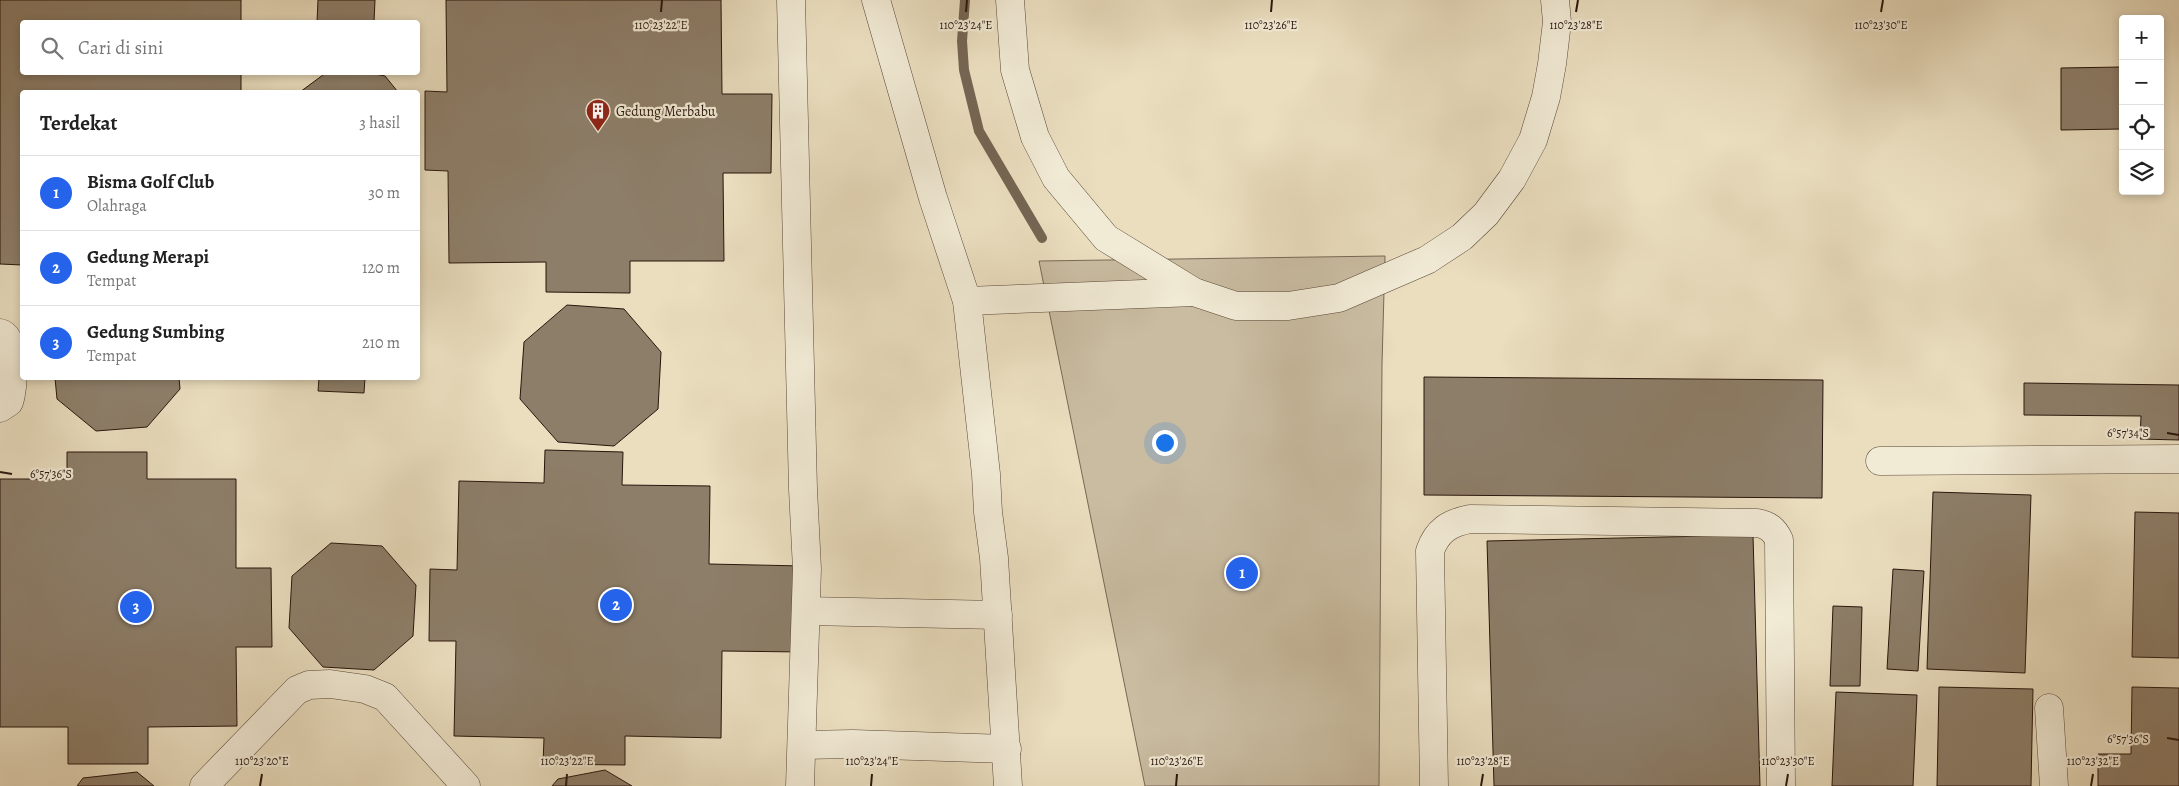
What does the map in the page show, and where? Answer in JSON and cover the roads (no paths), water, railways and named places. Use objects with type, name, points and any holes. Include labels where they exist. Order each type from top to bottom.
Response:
[{"type":"lane","points":[[791,0],[803,489],[807,569],[800,786]]},
{"type":"lane","points":[[876,0],[930,188],[967,302],[994,558],[1008,786]]},
{"type":"lane","points":[[1010,0],[1015,70],[1035,137],[1056,178],[1106,238],[1194,292],[1236,306],[1288,306],[1339,298],[1427,260],[1462,237],[1486,214],[1512,179],[1533,140],[1546,97],[1552,64],[1557,22],[1555,0]]},
{"type":"lane","points":[[967,302],[1194,292]]},
{"type":"lane","points":[[0,333],[6,335],[10,342],[13,383],[9,402],[0,408]]},
{"type":"lane","points":[[1880,461],[2179,460]]},
{"type":"lane","points":[[1434,786],[1430,551],[1434,539],[1441,531],[1459,521],[1470,519],[1757,523],[1766,524],[1772,528],[1779,540],[1781,786]]},
{"type":"lane","points":[[806,611],[998,615]]},
{"type":"lane","points":[[204,786],[297,690],[309,685],[330,684],[365,689],[385,697],[466,786]]},
{"type":"lane","points":[[2049,708],[2054,786]]},
{"type":"lane","points":[[802,745],[853,744],[1006,749]]},
{"type":"waterway","points":[[965,0],[962,41],[964,70],[979,131],[1042,238]]},
{"type":"place","name":"Gedung Merbabu","points":[[598,132]]},
{"type":"place","name":"Bisma Golf Club","points":[[1242,573]]},
{"type":"place","name":"Gedung Merapi","points":[[616,605]]},
{"type":"place","name":"Gedung Sumbing","points":[[136,607]]}]
